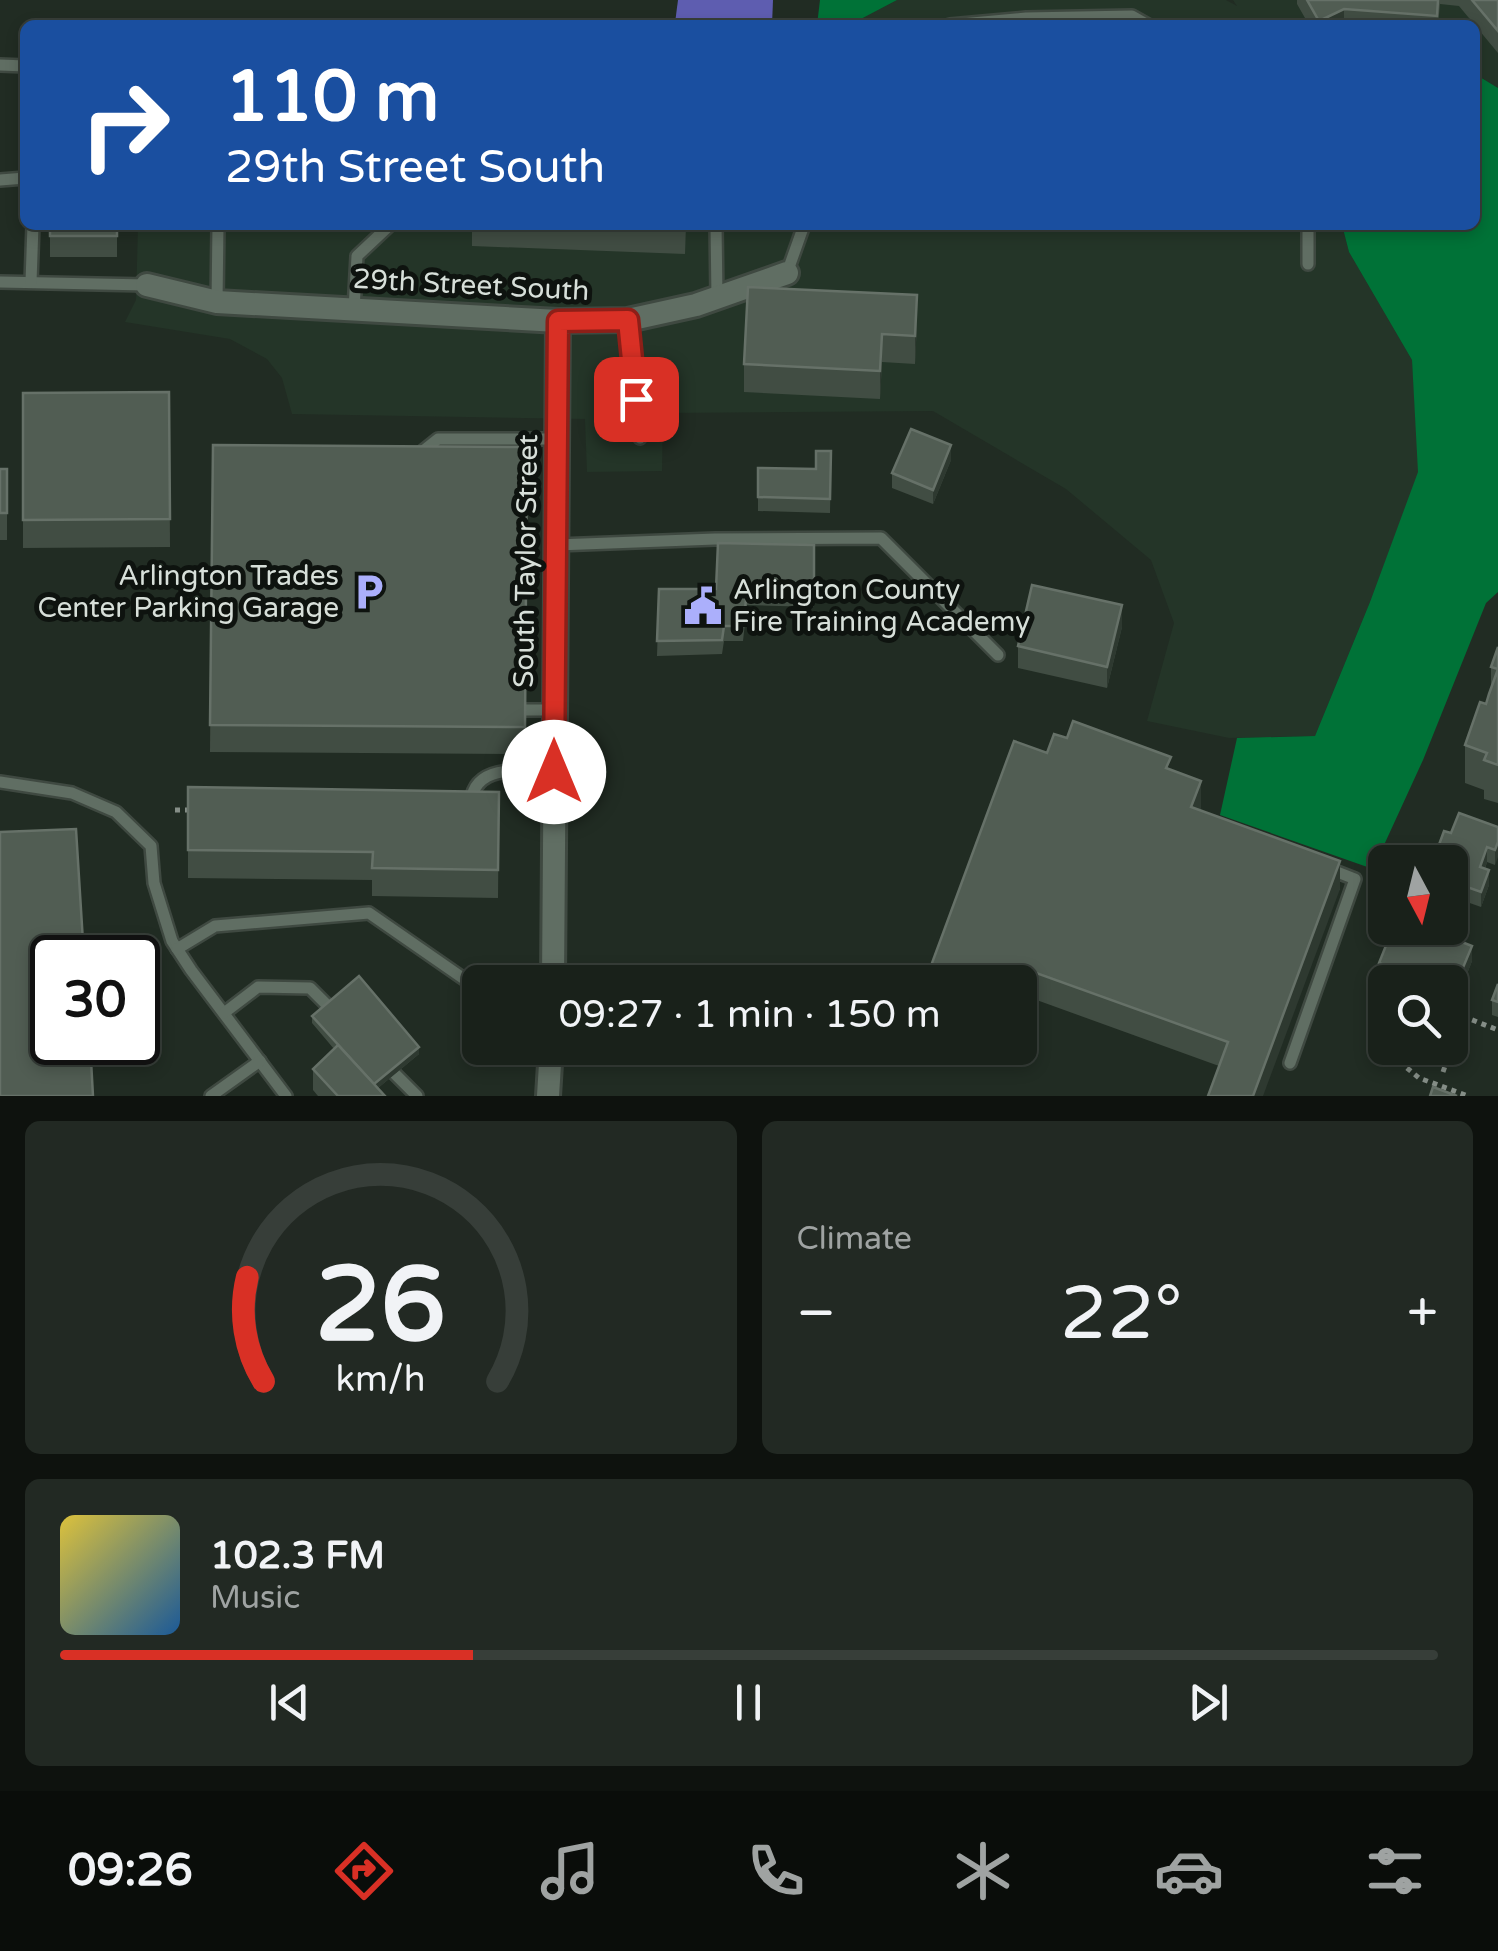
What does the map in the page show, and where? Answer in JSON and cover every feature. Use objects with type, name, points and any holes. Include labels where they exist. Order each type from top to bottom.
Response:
[{"type":"street","name":"29th Street South","points":[[146,285],[217,302],[558,321],[628,320],[696,305],[787,273]]},
{"type":"street","name":"South Taylor Street","points":[[553,965],[558,321]]},
{"type":"street","points":[[548,1096],[550,1065]]},
{"type":"lane","points":[[1004,20],[1132,16],[1139,20]]},
{"type":"lane","points":[[31,282],[33,230]]},
{"type":"lane","points":[[217,302],[218,230]]},
{"type":"lane","points":[[354,310],[357,256],[385,230]]},
{"type":"lane","points":[[716,230],[718,298]]},
{"type":"lane","points":[[787,273],[802,230]]},
{"type":"lane","points":[[1308,230],[1308,264]]},
{"type":"lane","points":[[0,282],[146,285]]},
{"type":"lane","points":[[628,320],[640,438]]},
{"type":"lane","points":[[417,463],[419,453],[438,439],[558,439]]},
{"type":"lane","points":[[557,546],[881,538],[998,655]]},
{"type":"lane","points":[[525,710],[554,710]]},
{"type":"lane","points":[[471,813],[471,795],[480,779],[500,771],[554,772]]},
{"type":"lane","points":[[0,782],[72,793],[116,812],[152,846],[154,883],[172,941],[286,1096]]},
{"type":"lane","points":[[1290,1064],[1355,879],[1320,866]]},
{"type":"lane","points":[[177,948],[215,926],[369,913],[462,978]]},
{"type":"lane","points":[[224,1014],[258,986],[310,988],[350,1028]]},
{"type":"lane","points":[[376,1056],[417,1096]]},
{"type":"lane","points":[[211,1096],[260,1061]]},
{"type":"path","points":[[176,810],[195,810]]},
{"type":"path","points":[[1444,1072],[1462,1016],[1498,1030]]},
{"type":"path","points":[[1407,1068],[1420,1078],[1468,1096]]},
{"type":"shaded area","points":[[678,0],[773,0],[772,20],[675,20]]},
{"type":"shaded area","points":[[897,0],[1226,0],[1237,6],[1233,0],[1498,0],[1498,88],[1480,77],[1480,20],[859,20]]},
{"type":"shaded area","points":[[138,230],[1343,230],[1349,252],[1412,360],[1419,472],[1315,736],[1229,738],[1147,721],[1174,623],[1151,560],[1066,489],[933,411],[663,413],[662,471],[587,472],[585,419],[292,414],[282,378],[267,359],[230,339],[125,322],[136,300]]},
{"type":"green space","points":[[820,0],[897,0],[859,20],[818,20]]},
{"type":"green space","points":[[1480,77],[1498,88],[1498,592],[1486,603],[1384,845],[1368,845],[1368,867],[1220,815],[1237,738],[1315,736],[1418,472],[1412,360],[1349,252],[1343,230],[1480,230]]},
{"type":"building","points":[[1307,0],[1438,0],[1437,16],[1344,9],[1318,20]]},
{"type":"building","points":[[1472,0],[1498,0],[1498,31]]},
{"type":"building","points":[[50,230],[117,230],[117,236],[50,236]]},
{"type":"building","points":[[748,287],[917,295],[915,336],[882,334],[880,371],[744,364]]},
{"type":"building","points":[[169,392],[170,519],[23,520],[23,393]]},
{"type":"building","name":"Arlington County Fire Training Academy","points":[[911,429],[951,445],[933,490],[892,473]]},
{"type":"building","name":"Arlington Trades Center Parking Garage","points":[[213,445],[527,447],[525,727],[210,725]]},
{"type":"building","points":[[816,451],[831,451],[830,499],[758,497],[758,468],[816,469]]},
{"type":"building","points":[[0,469],[7,469],[7,513],[0,513]]},
{"type":"building","name":"Arlington County Fire Training Academy","points":[[718,543],[814,545],[814,592],[747,591],[743,626],[724,626],[722,640],[657,641],[659,589],[716,589]]},
{"type":"building","name":"Arlington County Fire Training Academy","points":[[1032,585],[1122,605],[1107,667],[1018,646]]},
{"type":"building","points":[[1498,647],[1498,669],[1491,667]]},
{"type":"building","points":[[1498,669],[1498,765],[1484,760],[1487,753],[1465,745],[1480,702],[1486,704]]},
{"type":"building","points":[[1073,721],[1171,757],[1166,768],[1201,781],[1191,807],[1340,861],[1253,1096],[1208,1096],[1228,1042],[1037,973],[1037,965],[931,965],[1014,741],[1047,753],[1054,734],[1067,738]]},
{"type":"building","points":[[188,787],[499,792],[498,870],[372,868],[373,852],[188,850]]},
{"type":"building","points":[[1459,813],[1498,827],[1495,850],[1487,847],[1480,867],[1489,870],[1481,892],[1468,887],[1468,845],[1439,845],[1444,831],[1451,833]]},
{"type":"building","points":[[76,829],[83,935],[30,935],[30,1065],[91,1065],[93,1096],[0,1096],[0,832]]},
{"type":"building","points":[[1386,945],[1472,946],[1464,965],[1379,963]]},
{"type":"building","points":[[359,976],[419,1047],[374,1084],[312,1016]]},
{"type":"building","points":[[338,1045],[385,1096],[338,1096],[313,1069]]},
{"type":"building","points":[[1433,1087],[1457,1096],[1430,1096]]},
{"type":"place","name":"Arlington Trades Center Parking Garage","points":[[369,592]]},
{"type":"place","name":"Arlington County Fire Training Academy","points":[[703,606]]},
{"type":"route","points":[[554,772],[558,321],[628,320],[636,399]]}]
